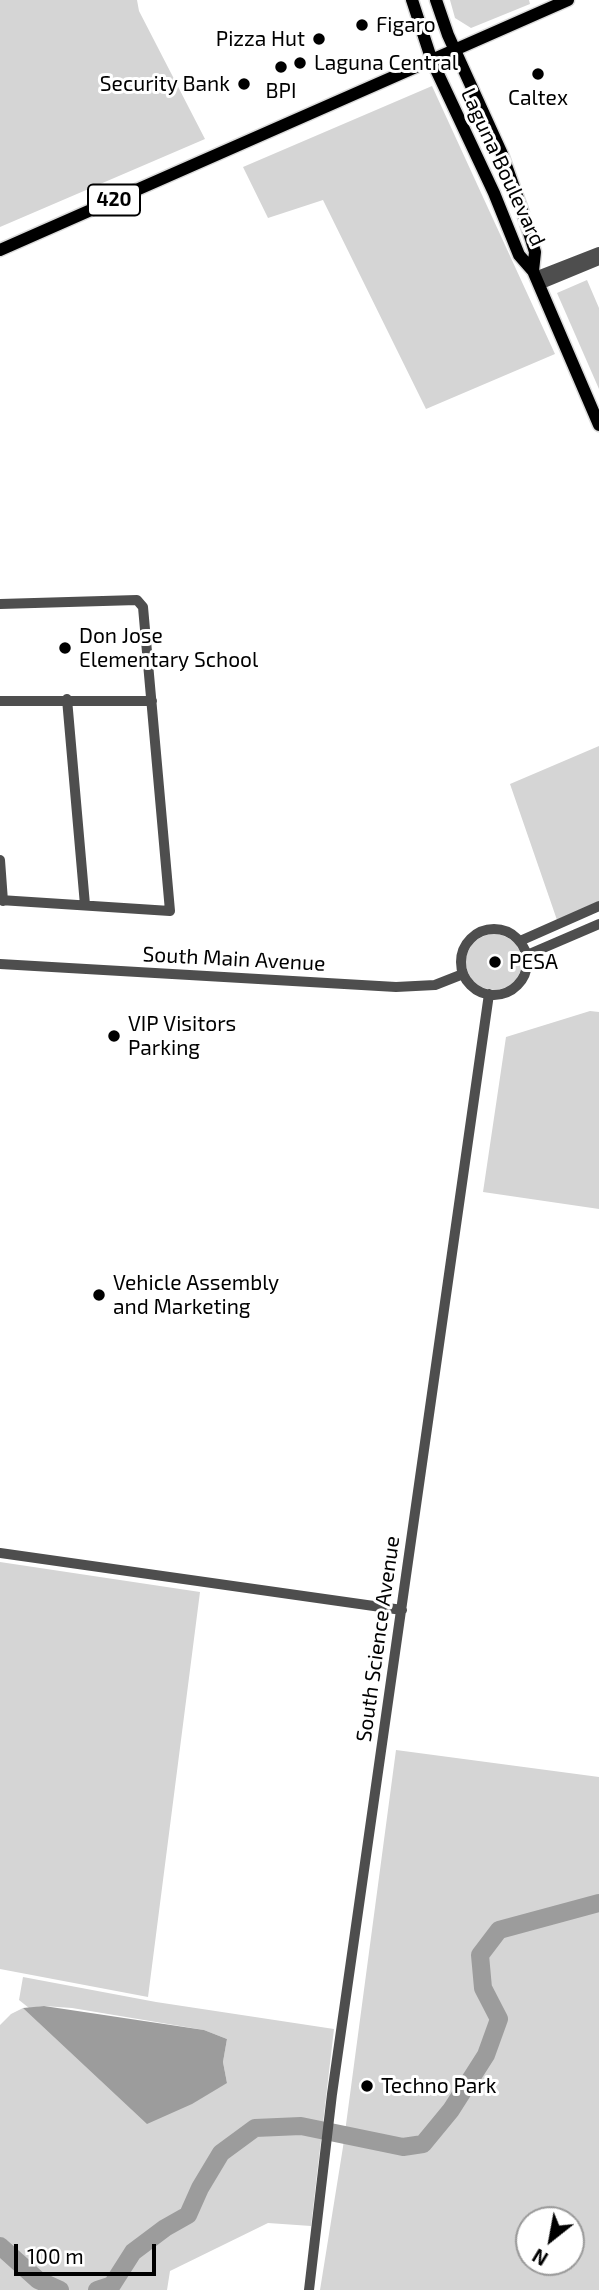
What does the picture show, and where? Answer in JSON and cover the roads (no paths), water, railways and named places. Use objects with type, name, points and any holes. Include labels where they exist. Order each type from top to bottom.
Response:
[{"type":"main road","name":"Laguna Boulevard","points":[[412,0],[432,61],[494,193],[519,255],[536,278],[599,425]]},
{"type":"main road","name":"Laguna Boulevard","points":[[436,0],[455,50],[502,154],[535,252],[536,278]]},
{"type":"main road","name":"420","points":[[0,250],[568,0]]},
{"type":"street","points":[[536,278],[599,252]]},
{"type":"street","points":[[536,278],[561,281],[599,260]]},
{"type":"street","points":[[0,604],[137,600],[143,607],[170,911],[1,900],[0,860]]},
{"type":"street","points":[[67,699],[85,905]]},
{"type":"street","points":[[0,701],[152,701]]},
{"type":"street","points":[[520,941],[599,906]]},
{"type":"street","points":[[527,955],[599,924]]},
{"type":"street","points":[[486,929],[500,929],[511,933],[520,941],[527,955],[526,971],[519,985],[505,993],[489,994],[475,989],[463,974],[461,960],[467,942],[486,929]]},
{"type":"street","name":"South Main Avenue","points":[[0,964],[411,987],[435,985],[463,974]]},
{"type":"street","name":"South Science Avenue","points":[[309,2290],[332,2094],[489,994]]},
{"type":"street","points":[[0,1553],[402,1610]]},
{"type":"waterway","points":[[97,2290],[112,2285],[133,2252],[188,2215],[221,2153],[255,2128],[301,2126],[403,2147],[423,2144],[451,2110],[486,2055],[499,2019],[483,1988],[480,1955],[499,1930],[599,1903]]},
{"type":"waterway","points":[[0,2246],[38,2280],[60,2290]]},
{"type":"place","name":"Figaro","points":[[362,25]]},
{"type":"place","name":"Pizza Hut","points":[[319,39]]},
{"type":"place","name":"Laguna Central","points":[[300,63]]},
{"type":"place","name":"BPI","points":[[281,67]]},
{"type":"place","name":"Caltex","points":[[538,74]]},
{"type":"place","name":"Security Bank","points":[[244,84]]},
{"type":"place","name":"Don Jose Elementary School","points":[[65,648]]},
{"type":"place","name":"PESA","points":[[495,962]]},
{"type":"place","name":"VIP Visitors Parking","points":[[114,1036]]},
{"type":"place","name":"Vehicle Assembly and Marketing","points":[[99,1295]]},
{"type":"place","name":"Techno Park","points":[[367,2086]]}]
